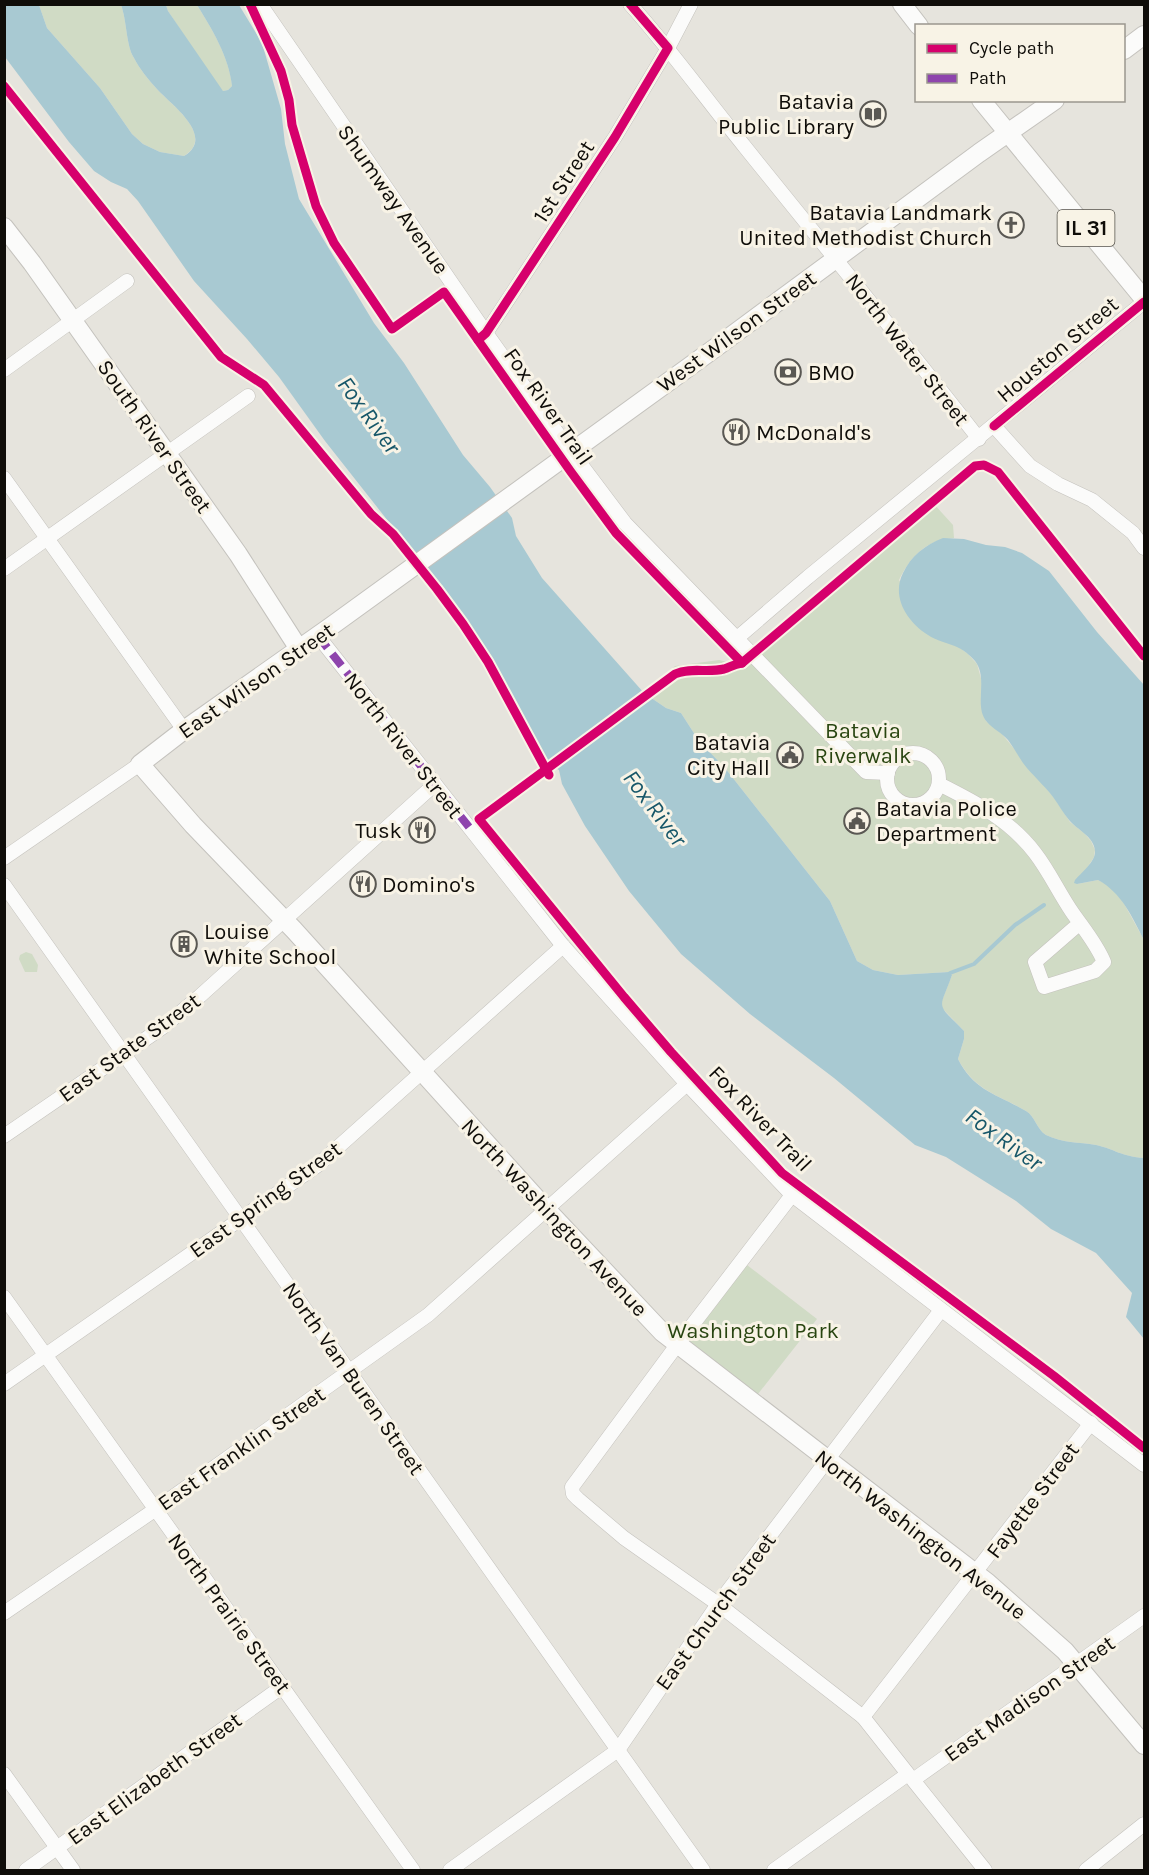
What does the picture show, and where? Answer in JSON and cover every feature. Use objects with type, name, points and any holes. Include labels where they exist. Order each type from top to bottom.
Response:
[{"type":"main road","points":[[902,4],[917,24]]},
{"type":"main road","points":[[1125,49],[1144,35]]},
{"type":"main road","name":"IL 31","points":[[983,102],[1144,301]]},
{"type":"main road","name":"West Wilson Street","points":[[505,499],[1052,102]]},
{"type":"main road","name":"South River Street","points":[[4,227],[168,453],[238,554],[299,649]]},
{"type":"main road","name":"East Wilson Street","points":[[140,764],[505,499]]},
{"type":"main road","name":"North Washington Avenue","points":[[140,764],[547,1210],[662,1332],[976,1574],[1078,1664],[1144,1745]]},
{"type":"street","name":"North Water Street","points":[[630,4],[668,48],[979,439]]},
{"type":"street","name":"1st Street","points":[[486,333],[609,147],[668,48],[691,4]]},
{"type":"street","name":"Shumway Avenue","points":[[262,5],[486,333],[625,523],[867,772],[888,773]]},
{"type":"street","points":[[4,370],[128,282]]},
{"type":"street","name":"Houston Street","points":[[736,639],[808,577],[979,439],[1144,301]]},
{"type":"street","points":[[4,569],[248,396]]},
{"type":"street","name":"North Water Street","points":[[994,426],[1030,466],[1058,484],[1092,501],[1133,533],[1144,548]]},
{"type":"street","points":[[4,478],[184,730]]},
{"type":"street","name":"North River Street","points":[[318,636],[563,946],[792,1196],[1144,1465]]},
{"type":"street","points":[[921,754],[934,763],[938,771],[939,784],[931,797],[918,804],[910,804],[896,798],[891,790],[888,773],[891,765],[904,755],[921,754]]},
{"type":"street","name":"East Wilson Street","points":[[4,858],[140,764]]},
{"type":"street","name":"East State Street","points":[[4,1136],[163,1027],[435,784]]},
{"type":"street","points":[[939,784],[968,798],[1014,828],[1036,853],[1098,949],[1104,962],[1095,971],[1044,987],[1035,962],[1080,923]]},
{"type":"street","name":"North Van Buren Street","points":[[4,885],[703,1870]]},
{"type":"street","name":"East Spring Street","points":[[4,1384],[318,1165],[563,946]]},
{"type":"street","name":"East Franklin Street","points":[[4,1613],[156,1509],[428,1315],[687,1084]]},
{"type":"street","points":[[792,1196],[677,1345],[572,1487],[573,1494],[624,1538],[718,1604],[863,1717],[985,1870]]},
{"type":"street","name":"North Prairie Street","points":[[4,1297],[413,1870]]},
{"type":"street","name":"East Church Street","points":[[450,1870],[618,1750],[718,1604],[941,1310]]},
{"type":"street","name":"Fayette Street","points":[[863,1717],[1091,1423]]},
{"type":"street","name":"East Madison Street","points":[[774,1870],[1078,1664],[1144,1616]]},
{"type":"street","name":"East Elizabeth Street","points":[[26,1870],[283,1686]]},
{"type":"street","points":[[4,1774],[73,1870]]},
{"type":"street","points":[[1086,1870],[1144,1824]]},
{"type":"green space","points":[[39,5],[121,5],[131,53],[150,81],[187,120],[195,139],[193,148],[184,156],[160,152],[143,144],[132,134],[100,88],[47,28]]},
{"type":"green space","points":[[166,5],[197,5],[224,54],[232,86],[228,90],[223,91],[218,87]]},
{"type":"green space","name":"Batavia Riverwalk","points":[[933,503],[953,525],[954,538],[936,542],[920,551],[908,564],[899,580],[935,638],[956,645],[977,664],[982,682],[981,705],[986,721],[1002,734],[1055,799],[1070,822],[1091,841],[1095,850],[1094,857],[1077,884],[1098,880],[1108,885],[1122,900],[1144,940],[1144,1158],[1096,1145],[1052,1138],[1040,1130],[1029,1113],[979,1085],[958,1059],[964,1031],[942,1008],[941,1003],[952,975],[949,972],[898,975],[873,970],[857,961],[830,901],[725,768],[699,741],[681,713],[666,708],[644,693],[675,666],[719,660],[741,665],[749,663],[887,543],[897,539]]},
{"type":"green space","points":[[26,952],[32,954],[38,965],[37,972],[25,972],[19,959],[20,955]]},
{"type":"green space","name":"Washington Park","points":[[747,1265],[817,1319],[758,1394],[689,1341]]},
{"type":"water","name":"Fox River","points":[[4,5],[39,5],[47,28],[100,88],[132,134],[143,144],[160,152],[184,156],[193,148],[195,139],[193,130],[187,120],[150,81],[136,62],[129,47],[121,5],[166,5],[223,91],[232,86],[224,54],[197,5],[239,5],[262,43],[281,109],[285,144],[299,199],[374,323],[404,363],[463,455],[512,518],[516,536],[542,578],[644,693],[666,708],[681,713],[699,741],[725,768],[830,901],[857,961],[873,970],[898,975],[949,972],[952,975],[942,1006],[964,1031],[958,1059],[971,1078],[987,1091],[1029,1113],[1040,1130],[1052,1138],[1096,1145],[1144,1158],[1144,1339],[1126,1317],[1132,1293],[1096,1253],[1051,1229],[1016,1201],[946,1157],[915,1145],[834,1078],[750,1014],[681,954],[629,891],[585,826],[562,784],[559,770],[547,763],[470,625],[325,441],[279,377],[194,281],[138,201],[127,189],[94,171],[69,142],[5,57]]},
{"type":"water","points":[[943,538],[964,539],[1005,547],[1022,553],[1049,571],[1097,632],[1144,685],[1144,940],[1126,906],[1106,885],[1098,880],[1074,883],[1095,855],[1092,841],[1069,820],[1023,763],[1008,740],[983,716],[981,676],[975,661],[958,647],[920,630],[903,608],[899,591],[906,567],[919,552]]},
{"type":"waterway","points":[[950,973],[974,964],[1015,925],[1044,905]]},
{"type":"marked path","points":[[318,636],[469,827]]},
{"type":"cycle path","name":"Fox River Trail","points":[[250,4],[281,71],[289,100],[292,125],[316,206],[334,243],[392,329],[444,292],[616,533],[742,663],[975,466],[984,465],[998,472],[1144,656]]},
{"type":"cycle path","points":[[478,340],[486,333],[615,137],[668,48],[630,4]]},
{"type":"cycle path","points":[[4,86],[221,357],[264,385],[371,514],[393,534],[437,589],[488,662],[549,775]]},
{"type":"cycle path","points":[[994,426],[1144,302]]},
{"type":"cycle path","name":"Fox River Trail","points":[[742,663],[718,670],[687,671],[675,674],[479,819],[671,1052],[782,1173],[1054,1376],[1144,1448]]},
{"type":"place","name":"Batavia Public Library","points":[[873,114]]},
{"type":"place","name":"Batavia Landmark United Methodist Church","points":[[1011,225]]},
{"type":"place","name":"BMO","points":[[788,372]]},
{"type":"place","name":"McDonald's","points":[[736,432]]},
{"type":"place","name":"Batavia City Hall","points":[[790,755]]},
{"type":"place","name":"Batavia Police Department","points":[[857,821]]},
{"type":"place","name":"Tusk","points":[[422,830]]},
{"type":"place","name":"Domino's","points":[[363,884]]},
{"type":"place","name":"Louise White School","points":[[184,944]]}]
